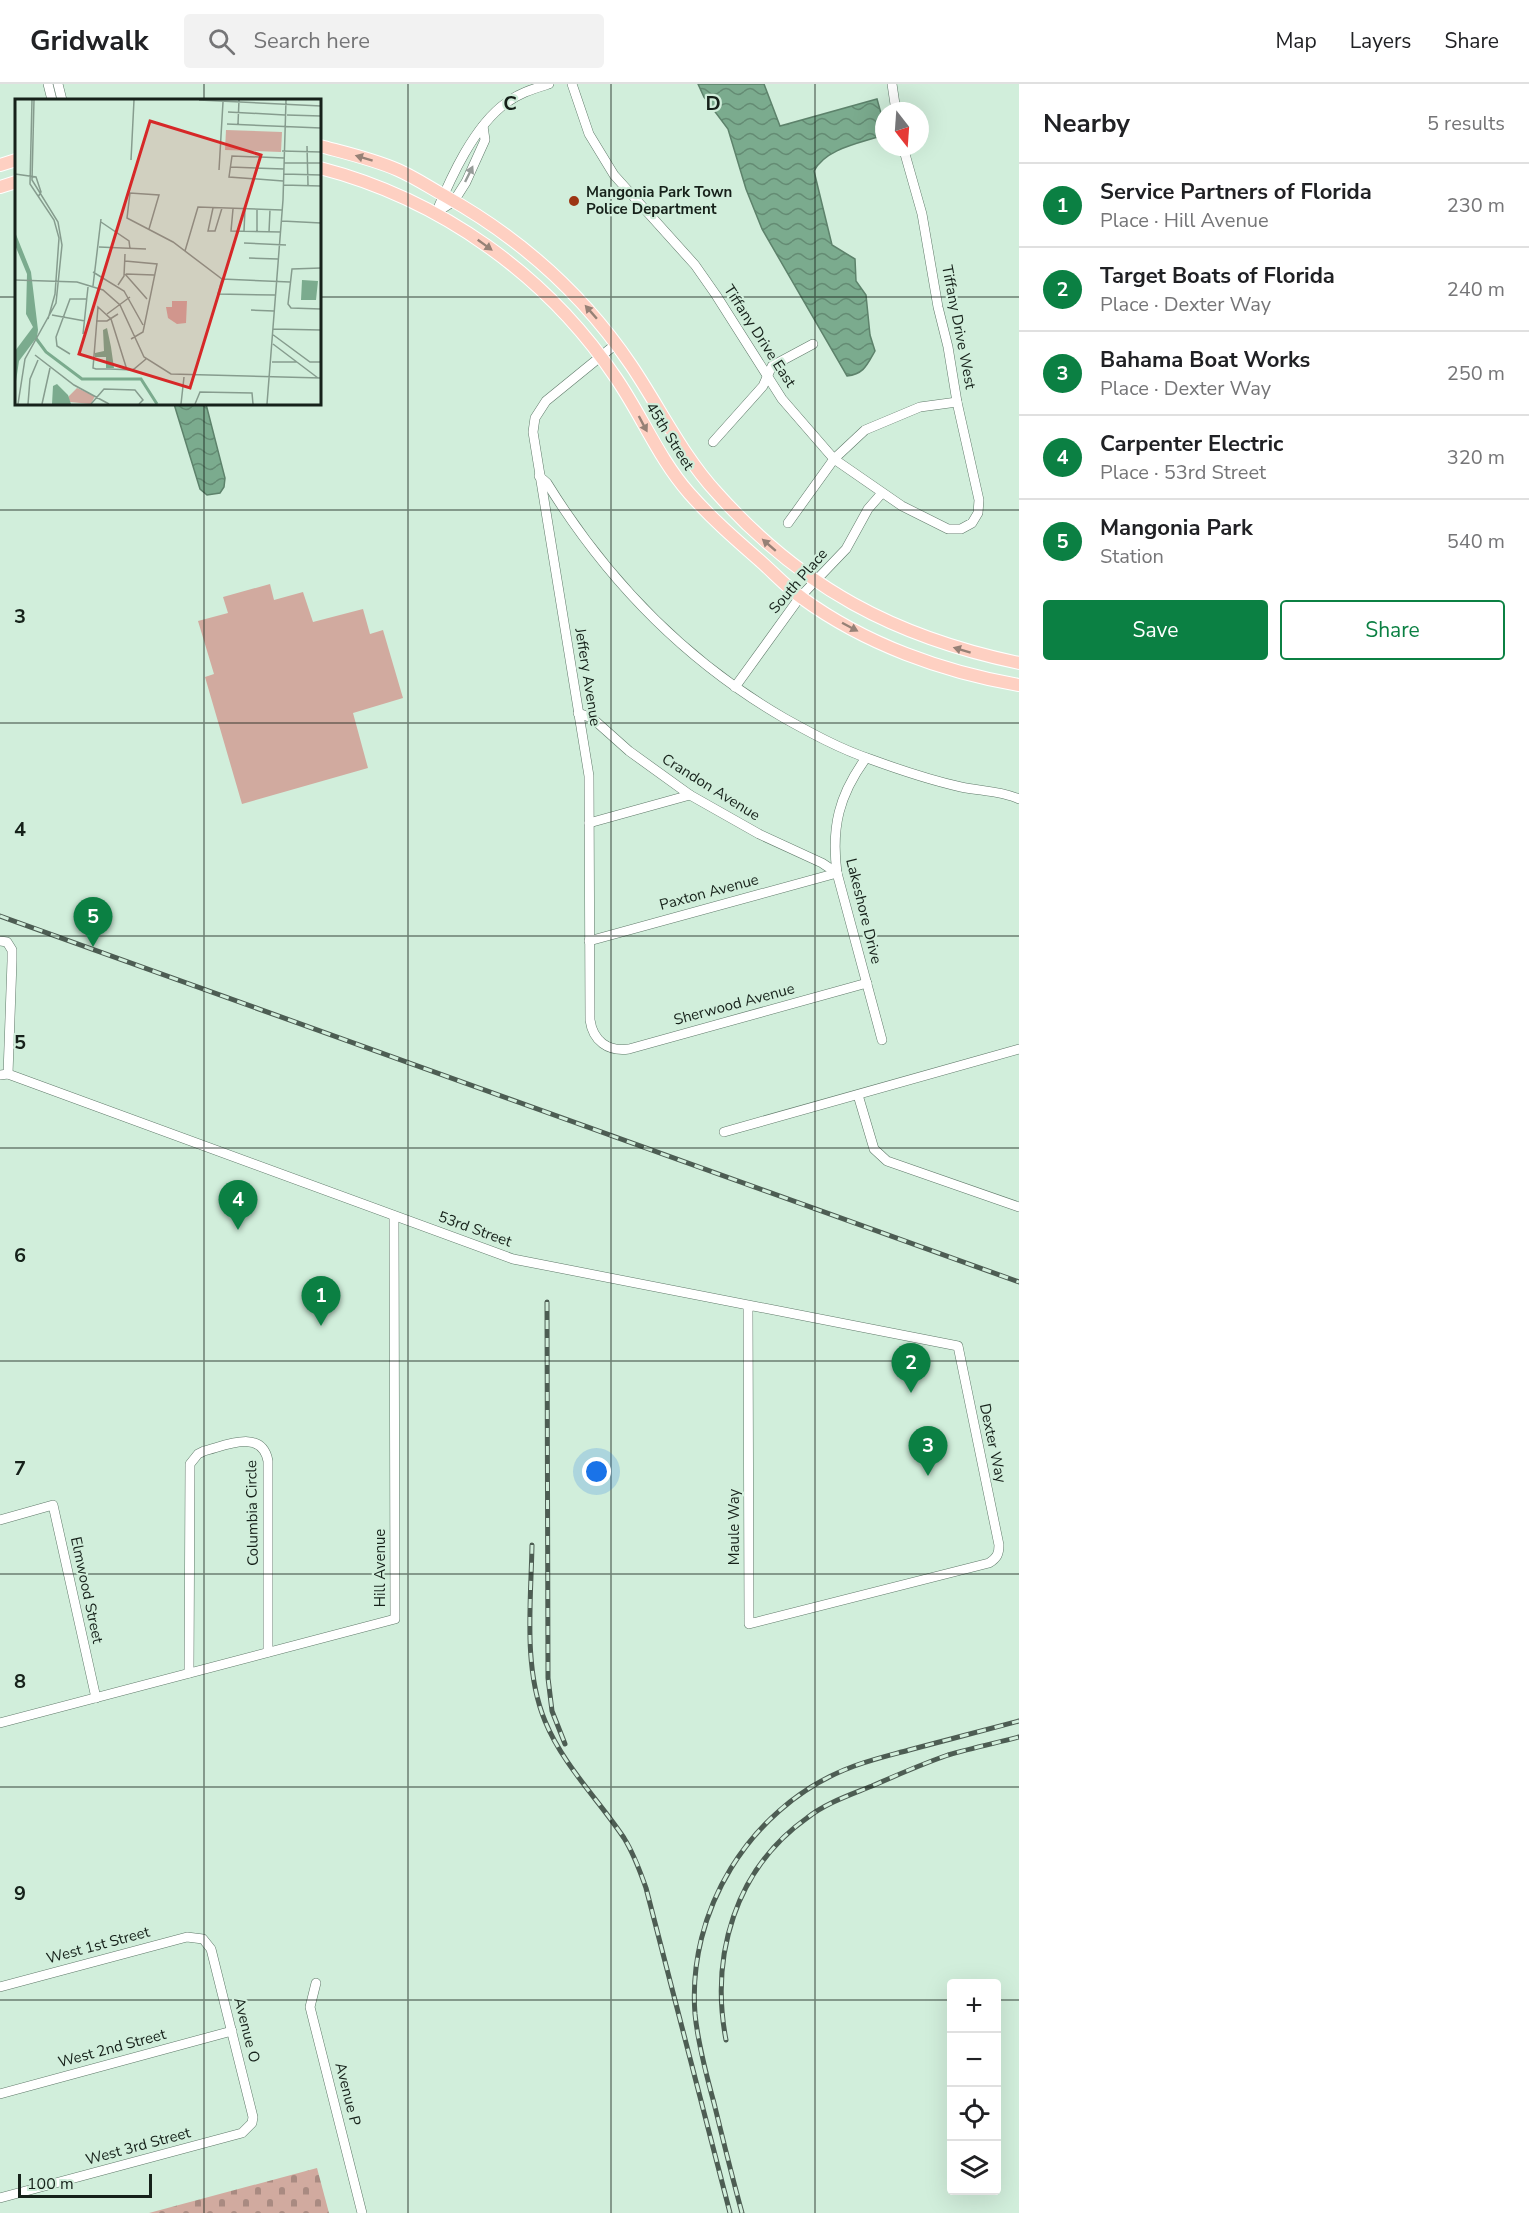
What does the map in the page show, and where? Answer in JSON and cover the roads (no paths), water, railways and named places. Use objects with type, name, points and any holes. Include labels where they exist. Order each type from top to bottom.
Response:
[{"type":"main road","name":"45th Street","points":[[321,146],[366,158],[398,170],[449,198],[520,244],[549,268],[595,316],[616,344],[674,434],[716,492],[764,541],[814,581],[858,608],[917,634],[982,656],[1019,663]]},
{"type":"main road","points":[[0,165],[15,160]]},
{"type":"main road","name":"45th Street","points":[[321,168],[369,184],[436,213],[486,245],[536,285],[561,309],[601,357],[635,409],[666,464],[688,493],[800,597],[852,628],[914,657],[979,678],[1019,685]]},
{"type":"main road","points":[[0,187],[15,182]]},
{"type":"street","points":[[48,84],[52,99]]},
{"type":"street","points":[[58,84],[62,99]]},
{"type":"street","points":[[436,213],[466,182],[485,140],[483,126],[500,107],[516,96],[549,84]]},
{"type":"street","name":"Tiffany Drive East","points":[[572,84],[589,134],[605,162],[625,188],[695,265],[782,399],[834,459],[911,511],[948,529],[966,527],[976,519],[978,513]]},
{"type":"street","points":[[892,84],[895,102]]},
{"type":"street","name":"Tiffany Drive West","points":[[906,156],[922,214],[938,307],[979,500],[978,513]]},
{"type":"street","name":"Jeffery Avenue","points":[[609,1047],[597,1039],[591,1027],[589,776],[532,432],[537,412],[546,401],[616,344]]},
{"type":"street","points":[[713,442],[763,386],[772,366],[813,344]]},
{"type":"street","points":[[788,523],[834,459],[865,430],[920,407],[957,402]]},
{"type":"street","points":[[539,476],[547,483],[588,544],[635,600],[681,645],[735,687],[801,728],[866,758],[942,782],[1019,799]]},
{"type":"street","name":"South Place","points":[[735,687],[800,597],[846,549],[868,509],[882,493]]},
{"type":"street","name":"Crandon Avenue","points":[[578,712],[592,718],[637,757],[690,795],[759,834],[822,863],[837,873]]},
{"type":"street","name":"Lakeshore Drive","points":[[866,758],[849,784],[837,820],[834,852],[837,873],[882,1040]]},
{"type":"street","points":[[589,822],[690,795]]},
{"type":"street","name":"Paxton Avenue","points":[[590,941],[837,873]]},
{"type":"street","points":[[0,941],[7,942],[12,951],[4,1074]]},
{"type":"street","name":"Sherwood Avenue","points":[[609,1047],[629,1048],[867,983]]},
{"type":"street","points":[[724,1132],[1019,1049]]},
{"type":"street","name":"53rd Street","points":[[4,1074],[513,1259],[958,1346]]},
{"type":"street","points":[[858,1095],[874,1149],[887,1161],[1019,1207]]},
{"type":"street","name":"Hill Avenue","points":[[0,1723],[395,1618],[394,1216]]},
{"type":"street","name":"Maule Way","points":[[748,1306],[749,1624],[870,1593]]},
{"type":"street","name":"Dexter Way","points":[[870,1593],[989,1563],[999,1554],[958,1346]]},
{"type":"street","name":"Columbia Circle","points":[[189,1673],[190,1464],[198,1454],[247,1441],[259,1444],[264,1449],[268,1461],[268,1652]]},
{"type":"street","name":"Elmwood Street","points":[[0,1520],[53,1505],[96,1698]]},
{"type":"street","name":"West 1st Street","points":[[0,1987],[187,1937],[203,1940]]},
{"type":"street","name":"Avenue O","points":[[203,1940],[211,1949],[252,2110],[252,2123],[248,2129]]},
{"type":"street","name":"Avenue P","points":[[316,1983],[310,2007],[362,2213]]},
{"type":"street","name":"West 2nd Street","points":[[0,2094],[232,2031]]},
{"type":"street","name":"West 3rd Street","points":[[0,2198],[242,2133],[248,2129]]},
{"type":"water","points":[[698,84],[764,84],[780,126],[877,99],[878,102],[875,102],[875,138],[835,152],[820,163],[814,171],[832,245],[855,259],[856,281],[866,295],[870,335],[875,351],[870,361],[857,373],[847,376],[762,229],[746,189],[728,129],[704,97]]},
{"type":"water","points":[[174,405],[206,405],[225,478],[224,487],[220,493],[207,495],[200,489]]},
{"type":"railway","points":[[0,916],[1019,1282]]},
{"type":"railway","points":[[547,1302],[548,1678],[552,1711],[565,1744]]},
{"type":"railway","points":[[532,1545],[530,1634],[538,1701],[552,1737],[561,1752],[624,1838],[634,1856],[646,1888],[730,2213]]},
{"type":"railway","points":[[742,2213],[703,2059],[695,2014],[695,1976],[702,1938],[714,1902],[731,1868],[753,1838],[780,1811],[810,1788],[844,1770],[876,1759],[1019,1721]]},
{"type":"railway","points":[[726,2040],[722,2008],[722,1977],[726,1946],[734,1917],[746,1889],[762,1862],[782,1839],[814,1813],[847,1796],[948,1755],[1019,1737]]},
{"type":"place","name":"Mangonia Park Town Police Department","points":[[574,201]]},
{"type":"place","name":"Mangonia Park","points":[[93,947]]},
{"type":"place","name":"Carpenter Electric","points":[[238,1230]]},
{"type":"place","name":"Service Partners of Florida","points":[[321,1326]]},
{"type":"place","name":"Target Boats of Florida","points":[[911,1393]]},
{"type":"place","name":"Bahama Boat Works","points":[[928,1476]]}]
